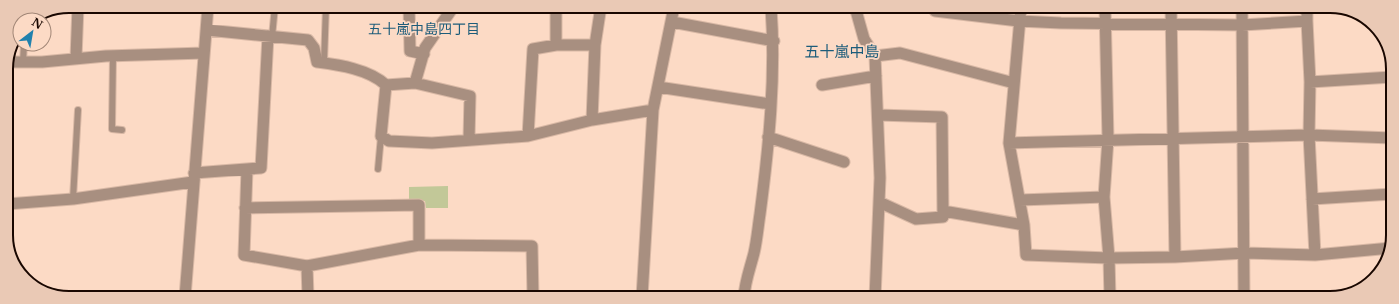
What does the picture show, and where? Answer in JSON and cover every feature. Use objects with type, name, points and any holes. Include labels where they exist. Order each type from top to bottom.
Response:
[{"type":"street","points":[[76,58],[78,13]]},
{"type":"street","points":[[185,291],[193,178],[208,13]]},
{"type":"street","points":[[409,13],[410,51],[424,54]]},
{"type":"street","points":[[415,83],[424,54],[450,13]]},
{"type":"street","points":[[556,13],[556,45]]},
{"type":"street","points":[[592,120],[595,45],[600,13]]},
{"type":"street","points":[[642,291],[653,110],[673,13]]},
{"type":"street","points":[[744,291],[754,252],[760,214],[768,137],[774,41],[772,13]]},
{"type":"street","points":[[857,13],[864,38],[875,56],[880,178],[875,291]]},
{"type":"street","points":[[952,13],[1019,21],[1105,24],[1242,26],[1306,21]]},
{"type":"street","points":[[1020,13],[1009,143],[1024,225],[1026,255],[1109,258],[1175,257],[1245,253],[1315,255],[1384,249]]},
{"type":"street","points":[[1105,13],[1108,139],[1104,197],[1109,258],[1110,291]]},
{"type":"street","points":[[1171,13],[1175,257]]},
{"type":"street","points":[[1242,13],[1244,291]]},
{"type":"street","points":[[1307,13],[1310,82],[1309,135],[1315,255]]},
{"type":"street","points":[[672,22],[774,41]]},
{"type":"street","points":[[207,30],[308,40],[314,48],[317,62],[364,72],[380,80],[386,85],[415,83],[470,96],[469,139]]},
{"type":"street","points":[[13,204],[73,199],[246,169],[261,168],[270,36]]},
{"type":"street","points":[[528,136],[533,49],[556,45],[595,45]]},
{"type":"street","points":[[14,62],[113,56],[204,53]]},
{"type":"street","points":[[875,56],[900,53],[1014,83]]},
{"type":"street","points":[[822,85],[876,76]]},
{"type":"street","points":[[1310,82],[1386,77]]},
{"type":"street","points":[[386,85],[381,136],[389,141],[432,143],[469,139],[528,136],[592,120],[653,110]]},
{"type":"street","points":[[658,87],[770,104]]},
{"type":"street","points":[[878,115],[942,117],[943,217],[916,219],[879,202]]},
{"type":"street","points":[[1009,143],[1108,139],[1242,138],[1309,135],[1386,138]]},
{"type":"street","points":[[768,137],[844,162]]},
{"type":"street","points":[[246,169],[244,255],[307,266],[419,245],[532,246],[533,291]]},
{"type":"street","points":[[1312,199],[1386,194]]},
{"type":"street","points":[[1020,200],[1104,197]]},
{"type":"street","points":[[245,208],[419,204],[419,245]]},
{"type":"street","points":[[943,211],[1024,225]]},
{"type":"street","points":[[307,266],[308,291]]},
{"type":"lane","points":[[270,36],[274,13]]},
{"type":"lane","points":[[324,63],[326,13]]},
{"type":"lane","points":[[23,62],[24,52]]},
{"type":"lane","points":[[113,56],[112,129],[122,130]]},
{"type":"lane","points":[[73,199],[78,110]]},
{"type":"lane","points":[[378,169],[381,136]]},
{"type":"green space","points":[[448,186],[448,208],[426,208],[425,201],[409,202],[409,187]]},
{"type":"district","name":"五十嵐中島四丁目","points":[[424,29]]},
{"type":"district","name":"五十嵐中島","points":[[842,51]]}]
